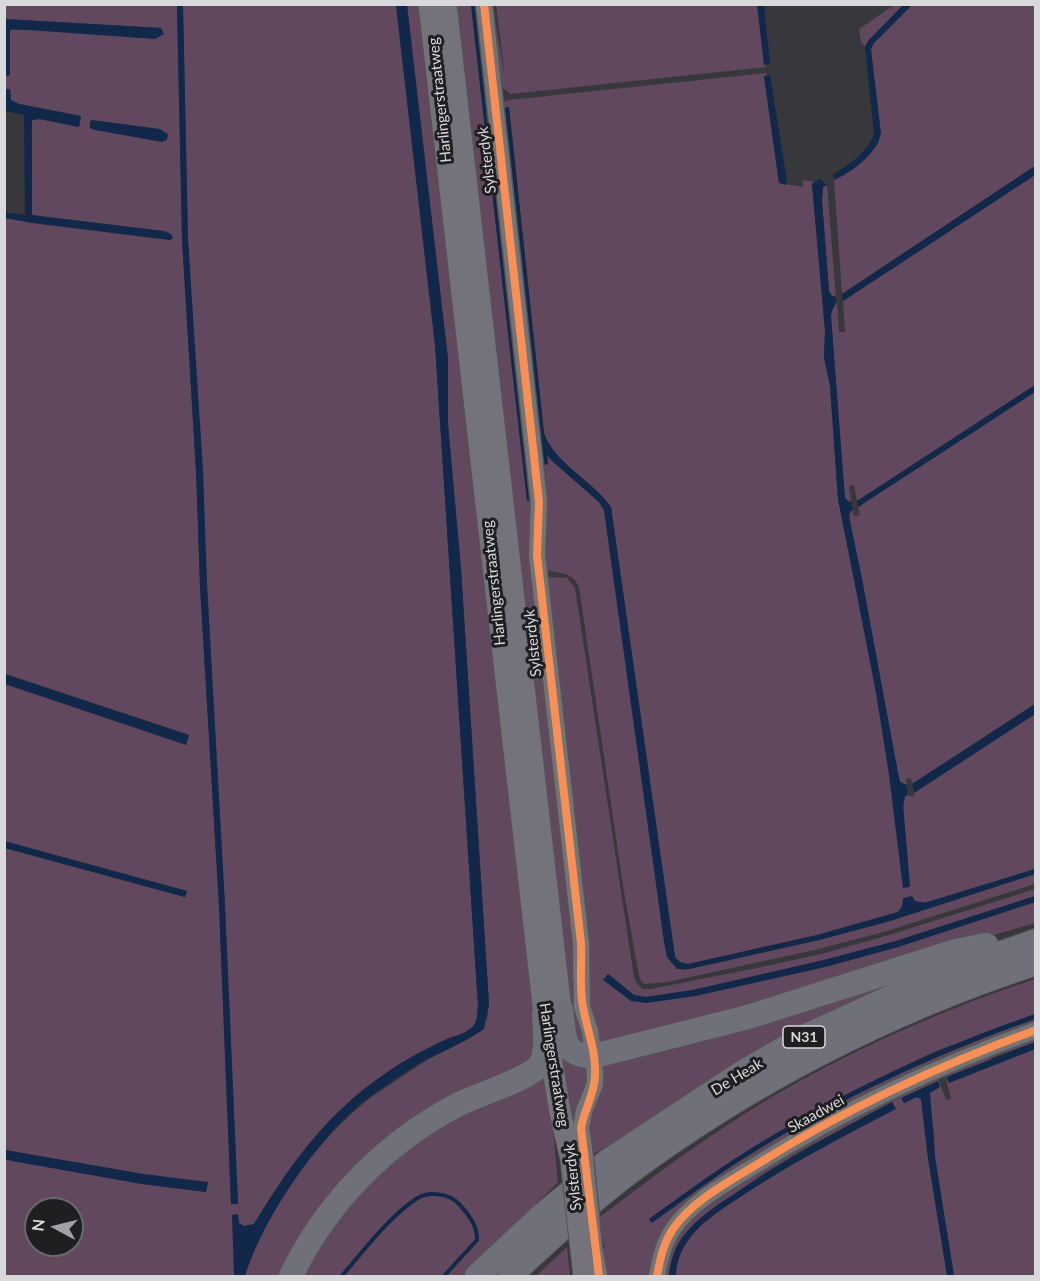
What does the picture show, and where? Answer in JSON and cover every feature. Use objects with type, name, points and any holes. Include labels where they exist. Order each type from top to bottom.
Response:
[{"type":"highway","name":"N31","points":[[594,1056],[748,1017],[956,951],[1035,935]]},
{"type":"highway","name":"De Heak","points":[[477,1276],[540,1217],[608,1161],[740,1074],[806,1036],[942,974],[1035,941]]},
{"type":"highway","name":"De Heak","points":[[510,1276],[547,1241],[622,1178],[713,1115],[808,1060],[927,1003],[1035,963]]},
{"type":"highway","points":[[553,1012],[566,1045],[571,1051],[578,1055],[594,1056]]},
{"type":"highway","points":[[291,1276],[316,1231],[334,1206],[385,1153],[431,1120],[459,1104],[522,1077],[540,1064],[544,1057],[553,1012]]},
{"type":"highway","name":"N31","points":[[530,1276],[555,1251],[621,1196],[808,1060]]},
{"type":"main road","name":"Harlingerstraatweg","points":[[429,4],[553,1012],[577,1154],[587,1261]]},
{"type":"main road","name":"Harlingerstraatweg","points":[[446,4],[553,1012]]},
{"type":"street","name":"Sylsterdyk","points":[[484,4],[539,502],[537,555],[581,943],[582,1007],[590,1031],[594,1056],[595,1084],[584,1111],[577,1154]]},
{"type":"street","name":"Skaadwei","points":[[657,1276],[662,1250],[673,1229],[695,1205],[735,1178],[790,1143],[863,1103],[935,1069],[1035,1030]]},
{"type":"street","points":[[587,1261],[598,1276]]},
{"type":"shaded area","points":[[912,4],[1035,5],[1035,166],[842,294],[834,180],[859,164],[879,142],[871,49],[873,44]]},
{"type":"shaded area","points":[[5,5],[177,6],[182,239],[219,906],[231,1204],[238,1204],[225,906],[188,239],[183,5],[396,5],[435,345],[477,1017],[470,1030],[434,1045],[398,1065],[374,1081],[333,1117],[284,1177],[254,1224],[244,1226],[239,1223],[234,1276],[5,1276],[5,1159],[142,1184],[206,1192],[208,1183],[5,1150],[4,848],[185,897],[187,891],[4,841],[5,684],[186,744],[189,735],[5,674],[5,218],[170,240],[32,215],[32,120],[40,119],[79,127],[81,116],[19,104],[11,100],[10,89],[5,89],[5,76],[10,75],[10,30],[161,28],[5,19]]},
{"type":"shaded area","points":[[407,5],[422,5],[538,1042],[532,1062],[430,1118],[286,1276],[245,1276],[266,1226],[280,1201],[296,1177],[333,1132],[373,1096],[487,1020],[489,1004],[461,569],[448,424],[448,359]]},
{"type":"shaded area","points":[[453,5],[471,5],[527,501],[531,500],[475,5],[481,5],[588,1048],[573,1036]]},
{"type":"shaded area","points":[[492,5],[505,77],[496,5],[757,5],[766,67],[511,94],[498,85]]},
{"type":"shaded area","points":[[894,5],[904,5],[868,41],[865,47],[861,42],[859,29]]},
{"type":"shaded area","points":[[766,73],[767,76],[764,76],[779,183],[803,187],[803,180],[814,182],[812,184],[825,331],[824,357],[830,386],[838,499],[863,621],[910,887],[903,810],[905,796],[908,794],[914,796],[914,793],[1035,714],[1035,869],[935,901],[903,903],[898,912],[817,935],[688,964],[680,962],[675,957],[611,507],[556,454],[544,433],[509,108],[544,464],[548,464],[547,454],[599,502],[604,510],[667,957],[682,970],[689,969],[819,940],[890,921],[1035,874],[1035,884],[887,931],[819,949],[668,982],[645,984],[639,976],[624,892],[579,587],[569,576],[545,570],[501,103],[509,100]]},
{"type":"shaded area","points":[[1035,175],[1035,385],[857,501],[854,485],[849,486],[851,501],[849,502],[845,498],[842,470],[832,309],[837,303],[839,332],[845,332],[843,301]]},
{"type":"shaded area","points":[[827,185],[836,297],[832,296],[829,291],[822,201],[823,187]]},
{"type":"shaded area","points":[[1035,392],[1035,704],[912,784],[911,778],[906,779],[907,785],[903,785],[898,773],[849,514],[853,510],[854,516],[860,515],[858,507]]},
{"type":"shaded area","points":[[546,577],[567,578],[575,588],[634,977],[643,989],[821,954],[1035,889],[1035,896],[896,941],[693,990],[646,997],[634,995],[608,974],[604,980],[646,1003],[695,996],[825,967],[898,947],[1035,902],[1035,923],[598,1049],[587,1006]]},
{"type":"shaded area","points":[[922,967],[588,1157],[586,1119],[598,1059]]},
{"type":"shaded area","points":[[1035,979],[1035,1014],[933,1052],[855,1090],[747,1151],[649,1219],[651,1222],[724,1171],[783,1135],[888,1079],[961,1047],[1035,1019],[1035,1024],[688,1204],[651,1276],[605,1276],[600,1250],[605,1247],[596,1220],[694,1147],[772,1097],[856,1052],[944,1012]]},
{"type":"shaded area","points":[[1035,1035],[1035,1042],[991,1058],[994,1065],[1035,1049],[1035,1276],[954,1276],[935,1157],[929,1099],[937,1081],[904,1103],[917,1097],[921,1099],[947,1276],[676,1276],[680,1254],[692,1235],[712,1216],[761,1183],[895,1109],[892,1102],[802,1150],[760,1176],[682,1237],[675,1251],[669,1276],[665,1276],[670,1248],[680,1230],[699,1210],[785,1152],[937,1076],[946,1100],[951,1099],[945,1075],[946,1070]]},
{"type":"shaded area","points":[[562,1055],[586,1062],[586,1086],[574,1124],[571,1124]]},
{"type":"shaded area","points":[[544,1072],[550,1098],[558,1182],[465,1276],[296,1276],[337,1209],[433,1123]]},
{"type":"shaded area","points":[[567,1247],[570,1276],[536,1276]]},
{"type":"water","points":[[904,4],[912,5],[874,43],[871,49],[881,133],[879,141],[863,161],[834,180],[833,174],[858,157],[874,133],[865,47],[868,41]]},
{"type":"water","points":[[396,5],[407,5],[448,359],[448,424],[461,569],[489,1004],[484,1029],[407,1071],[374,1094],[322,1143],[276,1209],[263,1232],[245,1276],[234,1276],[232,1215],[238,1214],[239,1223],[244,1226],[254,1224],[300,1156],[334,1116],[353,1098],[404,1061],[467,1031],[474,1025],[477,1017],[435,345]]},
{"type":"water","points":[[471,5],[475,5],[531,500],[527,501]]},
{"type":"water","points":[[757,5],[764,5],[770,64],[764,65]]},
{"type":"water","points":[[177,6],[183,6],[188,239],[203,470],[238,1204],[231,1204],[219,906],[182,239]]},
{"type":"water","points":[[4,19],[161,28],[164,34],[155,39],[10,30],[10,75],[5,76]]},
{"type":"water","points":[[770,75],[786,185],[779,183],[764,76]]},
{"type":"water","points":[[5,89],[10,89],[11,100],[19,104],[81,116],[79,127],[40,119],[32,120],[32,215],[164,231],[171,234],[173,238],[170,240],[5,218],[5,212],[25,215],[24,115],[5,111]]},
{"type":"water","points":[[509,107],[544,433],[556,454],[611,507],[675,957],[680,962],[688,964],[817,935],[898,912],[902,908],[903,898],[912,896],[915,901],[924,903],[1035,869],[1035,874],[890,921],[819,940],[689,969],[677,969],[667,957],[604,510],[599,502],[547,455],[548,464],[544,465],[503,108]]},
{"type":"water","points":[[92,120],[160,129],[168,134],[167,140],[162,142],[95,130],[90,128]]},
{"type":"water","points":[[1035,166],[1035,175],[843,301],[842,294]]},
{"type":"water","points":[[820,179],[827,185],[823,187],[822,201],[829,291],[832,296],[836,297],[831,316],[845,498],[851,501],[853,510],[850,511],[849,518],[898,773],[900,782],[907,785],[908,794],[903,804],[910,887],[903,888],[876,692],[838,499],[830,386],[824,357],[825,331],[812,184]]},
{"type":"water","points":[[1035,385],[1035,392],[858,507],[857,501]]},
{"type":"water","points":[[5,674],[189,735],[186,745],[5,684]]},
{"type":"water","points":[[1035,704],[1035,714],[914,793],[912,784]]},
{"type":"water","points":[[4,841],[187,891],[185,897],[5,848]]},
{"type":"water","points":[[1035,896],[1035,902],[898,947],[825,967],[695,996],[646,1003],[631,1001],[603,980],[608,974],[634,995],[646,997],[693,990],[896,941]]},
{"type":"water","points":[[1035,1014],[1035,1019],[924,1063],[818,1115],[736,1163],[652,1223],[649,1219],[734,1159],[816,1110],[923,1058]]},
{"type":"water","points":[[1035,1042],[1035,1049],[949,1083],[946,1077]]},
{"type":"water","points":[[938,1081],[940,1087],[930,1093],[935,1157],[954,1276],[947,1276],[921,1099],[917,1097],[904,1103],[901,1098]]},
{"type":"water","points":[[892,1102],[896,1109],[799,1161],[713,1216],[692,1235],[680,1254],[676,1276],[669,1276],[670,1266],[679,1242],[706,1213],[792,1157]]},
{"type":"water","points":[[5,1150],[143,1174],[208,1182],[206,1192],[142,1184],[12,1161],[5,1159]]},
{"type":"waterway","points":[[342,1276],[396,1215],[421,1196],[432,1194],[444,1195],[455,1200],[472,1220],[477,1235],[477,1240],[444,1276]]},
{"type":"cycle path","points":[[484,4],[539,502],[537,555],[581,943],[582,999],[595,1066],[595,1082],[581,1128],[599,1276]]},
{"type":"cycle path","points":[[657,1276],[664,1246],[673,1229],[700,1201],[722,1186],[823,1125],[892,1090],[963,1058],[1036,1030]]}]
